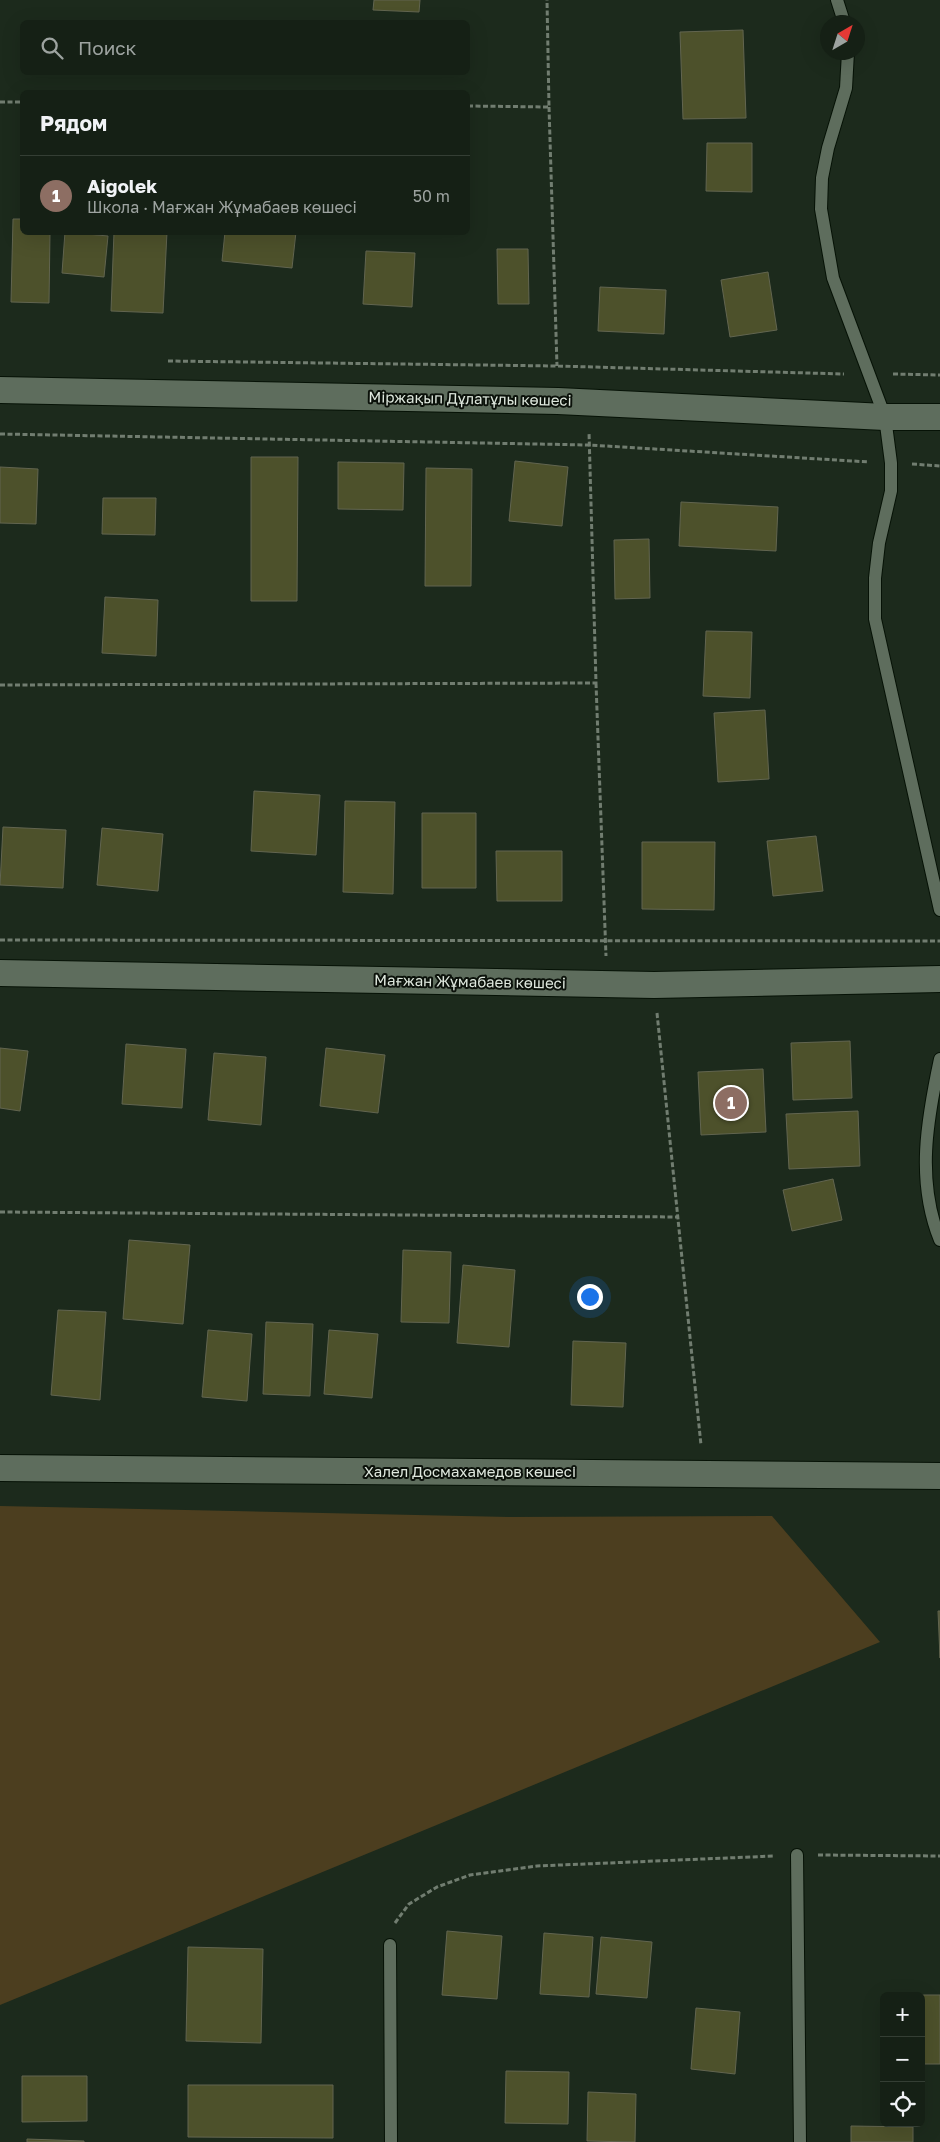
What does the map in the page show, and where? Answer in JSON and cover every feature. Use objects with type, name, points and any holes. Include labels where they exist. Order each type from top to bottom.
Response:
[{"type":"street","name":"Міржақып Дұлатұлы көшесі","points":[[0,390],[558,401],[885,417],[940,417]]},
{"type":"street","name":"Мағжан Жұмабаев көшесі","points":[[0,973],[654,985],[940,979]]},
{"type":"street","name":"Халел Досмахамедов көшесі","points":[[0,1468],[940,1476]]},
{"type":"lane","points":[[837,0],[842,15]]},
{"type":"lane","points":[[848,60],[846,88],[828,148],[822,178],[821,209],[833,278],[885,417],[891,463],[890,491],[879,543],[875,578],[875,619],[940,910]]},
{"type":"lane","points":[[940,1060],[927,1130],[924,1174],[930,1216],[940,1240]]},
{"type":"lane","points":[[798,1855],[800,2142]]},
{"type":"lane","points":[[390,1945],[390,2142]]},
{"type":"path","points":[[547,0],[558,401]]},
{"type":"path","points":[[0,102],[20,102]]},
{"type":"path","points":[[470,106],[549,107]]},
{"type":"path","points":[[159,361],[557,366],[940,375]]},
{"type":"path","points":[[590,402],[589,445],[596,683],[608,984]]},
{"type":"path","points":[[0,434],[589,445],[940,466]]},
{"type":"path","points":[[0,685],[596,683]]},
{"type":"path","points":[[0,940],[940,941]]},
{"type":"path","points":[[654,985],[704,1474]]},
{"type":"path","points":[[0,1212],[679,1217]]},
{"type":"path","points":[[390,1945],[394,1924],[410,1904],[437,1887],[470,1875],[537,1866],[798,1855],[940,1856]]},
{"type":"shaded area","points":[[0,1506],[509,1517],[772,1516],[880,1642],[0,2005]]},
{"type":"building","points":[[374,0],[420,0],[419,12],[373,10]]},
{"type":"building","points":[[743,30],[746,118],[683,119],[680,32]]},
{"type":"building","points":[[707,143],[752,143],[752,192],[706,191]]},
{"type":"building","points":[[13,219],[20,219],[20,235],[50,235],[49,303],[11,302]]},
{"type":"building","points":[[65,235],[108,236],[104,277],[62,273]]},
{"type":"building","points":[[114,235],[167,235],[163,313],[111,311]]},
{"type":"building","points":[[225,235],[296,235],[292,268],[222,261]]},
{"type":"building","points":[[497,249],[528,249],[529,304],[498,304]]},
{"type":"building","points":[[366,251],[415,253],[412,307],[363,304]]},
{"type":"building","points":[[768,272],[777,330],[730,337],[721,280]]},
{"type":"building","points":[[600,287],[666,290],[664,334],[598,331]]},
{"type":"building","points":[[251,457],[298,457],[297,601],[251,601]]},
{"type":"building","points":[[515,461],[568,467],[562,526],[509,521]]},
{"type":"building","points":[[338,462],[404,463],[403,510],[338,509]]},
{"type":"building","points":[[0,467],[38,469],[36,524],[0,523]]},
{"type":"building","points":[[426,468],[472,469],[471,586],[425,586]]},
{"type":"building","points":[[103,498],[156,498],[155,535],[102,534]]},
{"type":"building","points":[[681,502],[778,507],[776,551],[679,546]]},
{"type":"building","points":[[649,539],[650,598],[615,599],[614,540]]},
{"type":"building","points":[[105,597],[158,600],[156,656],[102,653]]},
{"type":"building","points":[[706,631],[752,632],[750,698],[703,696]]},
{"type":"building","points":[[765,710],[769,779],[718,782],[714,713]]},
{"type":"building","points":[[254,791],[320,795],[316,855],[251,851]]},
{"type":"building","points":[[345,801],[395,802],[393,894],[343,892]]},
{"type":"building","points":[[422,813],[476,813],[476,888],[422,888]]},
{"type":"building","points":[[3,827],[66,830],[63,888],[0,885]]},
{"type":"building","points":[[102,828],[163,834],[158,891],[97,885]]},
{"type":"building","points":[[816,836],[823,891],[773,896],[767,841]]},
{"type":"building","points":[[642,842],[715,842],[714,910],[642,909]]},
{"type":"building","points":[[496,851],[562,851],[562,901],[497,901]]},
{"type":"building","points":[[850,1041],[852,1098],[793,1100],[791,1043]]},
{"type":"building","points":[[126,1044],[186,1049],[182,1108],[122,1104]]},
{"type":"building","points":[[0,1048],[28,1051],[20,1111],[0,1108]]},
{"type":"building","points":[[326,1048],[385,1055],[378,1113],[320,1106]]},
{"type":"building","points":[[214,1053],[266,1057],[261,1125],[208,1120]]},
{"type":"building","points":[[763,1069],[766,1132],[701,1135],[698,1072]]},
{"type":"building","points":[[858,1111],[860,1166],[789,1169],[786,1114]]},
{"type":"building","points":[[833,1179],[842,1220],[792,1231],[783,1190]]},
{"type":"building","points":[[129,1240],[190,1245],[183,1324],[123,1319]]},
{"type":"building","points":[[403,1250],[451,1252],[449,1323],[401,1322]]},
{"type":"building","points":[[463,1265],[515,1270],[509,1347],[457,1343]]},
{"type":"building","points":[[58,1310],[106,1312],[100,1400],[51,1395]]},
{"type":"building","points":[[266,1322],[313,1324],[310,1396],[263,1394]]},
{"type":"building","points":[[208,1330],[252,1334],[247,1401],[202,1397]]},
{"type":"building","points":[[329,1330],[378,1334],[372,1398],[324,1394]]},
{"type":"building","points":[[573,1341],[626,1343],[623,1407],[571,1405]]},
{"type":"building","points":[[938,1611],[940,1611],[940,1658]]},
{"type":"building","points":[[447,1931],[502,1936],[497,1999],[442,1995]]},
{"type":"building","points":[[544,1933],[593,1937],[589,1997],[540,1994]]},
{"type":"building","points":[[601,1937],[652,1942],[647,1998],[596,1994]]},
{"type":"building","points":[[188,1947],[263,1949],[261,2043],[186,2041]]},
{"type":"building","points":[[925,1995],[940,1995],[940,2064],[925,2064]]},
{"type":"building","points":[[696,2008],[740,2012],[735,2074],[691,2069]]},
{"type":"building","points":[[506,2071],[569,2072],[568,2124],[505,2123]]},
{"type":"building","points":[[22,2076],[87,2076],[87,2121],[22,2122]]},
{"type":"building","points":[[188,2085],[333,2085],[333,2138],[188,2137]]},
{"type":"building","points":[[588,2092],[636,2094],[635,2142],[587,2141]]},
{"type":"building","points":[[851,2126],[913,2127],[913,2142],[851,2142]]},
{"type":"building","points":[[27,2139],[84,2141],[84,2142],[27,2142]]},
{"type":"place","name":"Aigolek","points":[[731,1103]]}]
